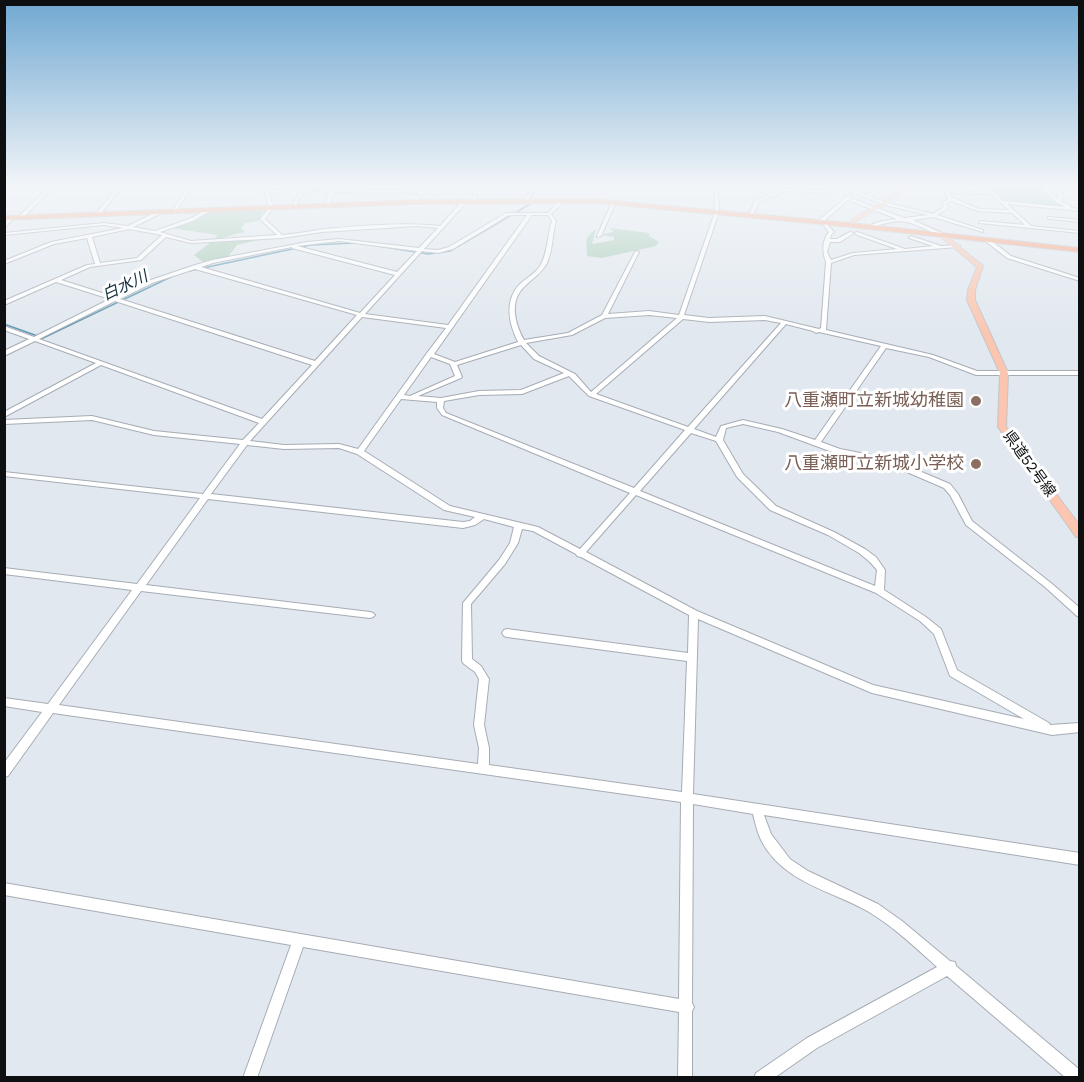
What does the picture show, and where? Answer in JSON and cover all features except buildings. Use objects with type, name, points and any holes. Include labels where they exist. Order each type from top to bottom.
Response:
[{"type":"highway","points":[[948,235],[1080,250]]},
{"type":"main road","name":"県道52号線","points":[[943,235],[980,266],[979,273],[971,287],[970,300],[1004,373],[1002,427],[1080,534]]},
{"type":"street","points":[[4,263],[53,243],[96,235]]},
{"type":"street","points":[[4,303],[98,264],[139,260],[164,235]]},
{"type":"street","points":[[167,235],[191,242],[274,235]]},
{"type":"street","points":[[280,235],[290,246],[398,274]]},
{"type":"street","points":[[4,772],[246,441],[433,235]]},
{"type":"street","points":[[4,354],[150,282],[193,267],[290,246],[327,241],[357,241],[438,252],[451,248],[474,235]]},
{"type":"street","points":[[360,452],[515,235]]},
{"type":"street","points":[[549,235],[548,253],[542,268],[517,291],[513,302],[512,318],[532,355],[570,373],[583,390],[591,395],[719,440],[740,476],[772,508],[831,534],[876,563],[881,573],[879,591]]},
{"type":"street","points":[[591,395],[681,318],[709,235]]},
{"type":"street","points":[[816,331],[824,329],[829,262],[825,252],[829,235]]},
{"type":"street","points":[[838,241],[846,235]]},
{"type":"street","points":[[868,235],[907,251]]},
{"type":"street","points":[[89,237],[98,264]]},
{"type":"street","points":[[911,237],[944,248]]},
{"type":"street","points":[[986,239],[1009,257],[1080,280]]},
{"type":"street","points":[[827,240],[838,241],[853,254]]},
{"type":"street","points":[[829,262],[853,254],[958,246]]},
{"type":"street","points":[[604,316],[637,252]]},
{"type":"street","points":[[193,267],[362,315],[450,327]]},
{"type":"street","points":[[55,280],[317,363]]},
{"type":"street","points":[[429,354],[454,364],[523,342],[570,334],[604,316],[649,313],[681,318],[765,318],[931,356],[976,373],[1076,372],[1080,380]]},
{"type":"street","points":[[580,554],[633,491],[784,323]]},
{"type":"street","points":[[4,328],[264,422]]},
{"type":"street","points":[[817,443],[884,346]]},
{"type":"street","points":[[4,415],[101,363]]},
{"type":"street","points":[[412,396],[457,379],[460,375],[454,364]]},
{"type":"street","points":[[399,397],[412,396],[441,400],[479,393],[522,392],[570,373]]},
{"type":"street","points":[[441,400],[440,408],[444,414],[879,591],[923,619],[938,632],[953,673],[1052,730]]},
{"type":"street","points":[[4,422],[92,418],[153,433],[246,441],[284,447],[326,445],[360,452],[440,505],[535,529],[694,613],[872,689],[1052,730],[1080,727]]},
{"type":"street","points":[[719,440],[723,427],[743,422],[780,430],[817,443],[888,461],[947,486],[953,491],[960,512],[969,523],[1048,585],[1080,614]]},
{"type":"street","points":[[4,474],[463,525],[472,524],[482,517]]},
{"type":"street","points":[[483,770],[484,748],[479,725],[484,679],[478,669],[467,661],[467,603],[502,562],[514,543],[519,525]]},
{"type":"street","points":[[4,571],[370,615]]},
{"type":"street","points":[[685,1077],[687,798],[694,613]]},
{"type":"street","points":[[507,633],[693,658]]},
{"type":"street","points":[[4,702],[687,798],[1080,859]]},
{"type":"street","points":[[757,810],[766,837],[786,863],[804,875],[874,908],[950,967],[1078,1077]]},
{"type":"street","points":[[4,889],[298,942],[687,1007]]},
{"type":"street","points":[[250,1077],[298,942]]},
{"type":"street","points":[[760,1077],[812,1043],[950,967]]},
{"type":"green space","points":[[218,235],[232,235],[222,238],[214,239]]},
{"type":"green space","points":[[589,235],[594,235],[592,244],[614,240],[614,237],[603,235],[649,235],[659,242],[656,246],[602,258],[587,256]]},
{"type":"green space","points":[[276,236],[237,245],[227,258],[204,263],[194,255],[210,243]]},
{"type":"waterway","name":"白水川","points":[[372,245],[428,254],[450,251],[476,235]]},
{"type":"waterway","name":"白水川","points":[[189,271],[311,245],[355,243]]},
{"type":"waterway","name":"白水川","points":[[4,324],[43,338],[175,275]]},
{"type":"place","name":"八重瀬町立新城幼稚園","points":[[976,401]]},
{"type":"place","name":"八重瀬町立新城小学校","points":[[976,464]]}]
